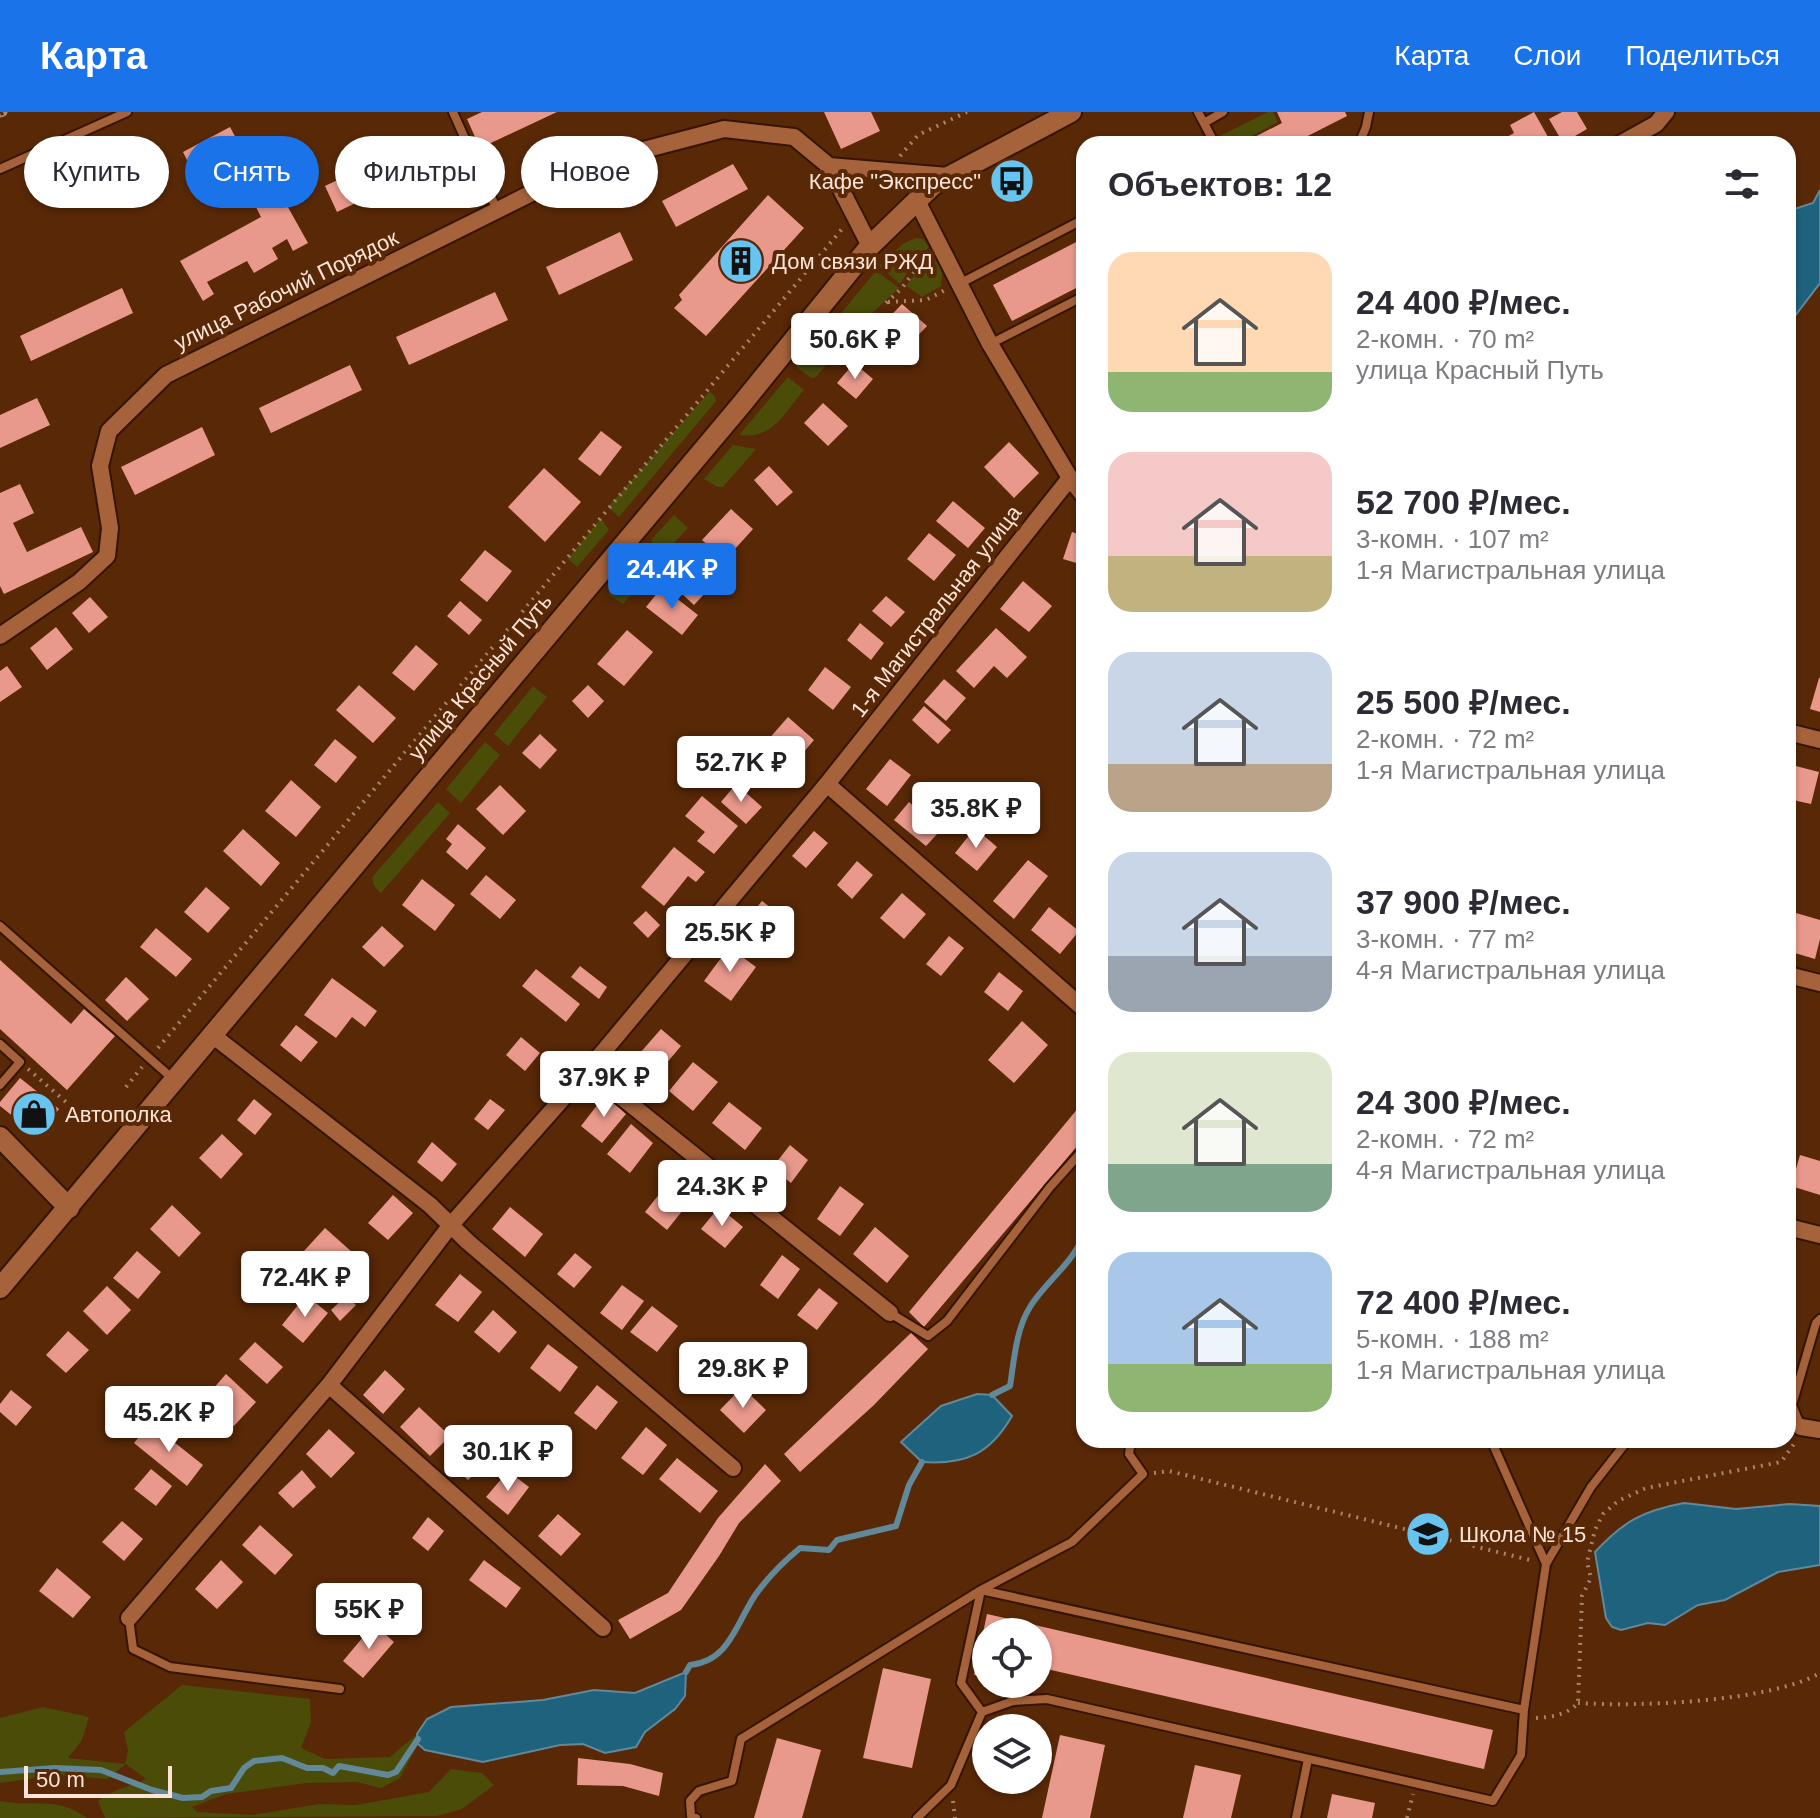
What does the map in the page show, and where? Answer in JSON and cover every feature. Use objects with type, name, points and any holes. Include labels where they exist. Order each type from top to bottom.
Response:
[{"type":"main road","name":"улица Красный Путь","points":[[0,1288],[741,405],[870,246],[916,199],[948,176],[1071,112]]},
{"type":"main road","points":[[0,1137],[69,1208]]},
{"type":"street","points":[[1634,136],[1656,124],[1666,112]]},
{"type":"street","name":"улица Рабочий Порядок","points":[[0,636],[79,582],[107,556],[110,528],[100,466],[109,431],[166,375],[590,164],[724,129],[794,137],[829,166],[870,246]]},
{"type":"street","points":[[829,166],[948,176]]},
{"type":"street","points":[[916,199],[990,344],[1076,486]]},
{"type":"street","name":"1-я Магистральная улица","points":[[129,1618],[329,1385],[450,1226],[588,1070],[827,784],[1070,478]]},
{"type":"street","points":[[1796,734],[1820,740]]},
{"type":"street","points":[[827,784],[1076,1002]]},
{"type":"street","points":[[1796,977],[1820,983]]},
{"type":"street","points":[[211,1034],[418,1195],[450,1226],[733,1468]]},
{"type":"street","points":[[588,1070],[890,1313]]},
{"type":"street","points":[[1796,1229],[1820,1235]]},
{"type":"street","points":[[329,1385],[603,1628]]},
{"type":"street","points":[[1801,1427],[1820,1430]]},
{"type":"lane","points":[[0,169],[127,112]]},
{"type":"lane","points":[[453,112],[497,210]]},
{"type":"lane","points":[[1198,112],[1211,136]]},
{"type":"lane","points":[[1204,123],[1223,112]]},
{"type":"lane","points":[[1362,136],[1369,112]]},
{"type":"lane","points":[[959,284],[1076,223]]},
{"type":"lane","points":[[990,344],[1076,300]]},
{"type":"lane","points":[[0,926],[174,1080]]},
{"type":"lane","points":[[0,1044],[20,1062],[0,1085]]},
{"type":"lane","points":[[890,1313],[928,1336],[947,1321],[1076,1158]]},
{"type":"lane","points":[[1796,1391],[1816,1323],[1820,1319]]},
{"type":"lane","points":[[1796,1415],[1801,1427]]},
{"type":"lane","points":[[696,1818],[691,1816],[690,1801],[699,1791],[732,1781],[741,1739],[981,1590],[1072,1542],[1143,1474],[1129,1454],[1130,1448]]},
{"type":"lane","points":[[1495,1448],[1546,1564]]},
{"type":"lane","points":[[917,1818],[951,1785],[982,1712],[1013,1701],[1047,1699],[1493,1801],[1521,1755],[1546,1564],[1591,1487],[1622,1448]]},
{"type":"lane","points":[[981,1590],[961,1683],[982,1712]]},
{"type":"lane","points":[[981,1590],[1524,1714]]},
{"type":"lane","points":[[129,1618],[133,1649],[170,1667],[340,1689]]},
{"type":"lane","points":[[1296,1818],[1308,1759]]},
{"type":"path","points":[[885,172],[918,135],[967,112]]},
{"type":"path","points":[[126,1087],[854,215]]},
{"type":"path","points":[[944,253],[931,250],[902,288],[886,303],[926,300],[959,284]]},
{"type":"path","points":[[20,1062],[90,1123]]},
{"type":"path","points":[[1796,1442],[1801,1427]]},
{"type":"path","points":[[1524,1714],[1557,1716],[1571,1711],[1578,1703],[1582,1596],[1591,1578],[1587,1562],[1595,1530],[1603,1514],[1618,1501],[1646,1488],[1781,1462],[1792,1448]]},
{"type":"path","points":[[1143,1474],[1169,1471],[1546,1564]]},
{"type":"path","points":[[1578,1703],[1667,1703],[1717,1699],[1804,1683],[1820,1673]]},
{"type":"path","points":[[1407,1818],[1416,1784]]},
{"type":"shaded area","points":[[1268,112],[1273,112],[1278,122],[1252,136],[1220,136]]},
{"type":"shaded area","points":[[916,238],[923,239],[929,247],[900,284],[879,266],[904,243]]},
{"type":"shaded area","points":[[932,252],[941,268],[941,286],[922,297],[906,286]]},
{"type":"shaded area","points":[[876,271],[899,288],[867,318],[816,377],[811,378],[796,367]]},
{"type":"shaded area","points":[[788,377],[804,390],[784,416],[761,433],[739,435]]},
{"type":"shaded area","points":[[709,392],[716,401],[619,517],[608,507]]},
{"type":"shaded area","points":[[733,445],[756,449],[723,487],[717,487],[704,479]]},
{"type":"shaded area","points":[[674,515],[688,528],[662,556],[651,540]]},
{"type":"shaded area","points":[[601,518],[609,530],[577,567],[568,559]]},
{"type":"shaded area","points":[[644,554],[656,566],[623,604],[609,595],[609,591]]},
{"type":"shaded area","points":[[533,686],[547,697],[508,746],[494,734]]},
{"type":"shaded area","points":[[485,742],[500,755],[461,803],[446,789]]},
{"type":"shaded area","points":[[438,802],[450,813],[381,893],[374,886],[372,877]]},
{"type":"shaded area","points":[[182,1685],[310,1699],[311,1722],[301,1748],[325,1759],[390,1757],[417,1734],[418,1744],[400,1778],[381,1788],[357,1782],[307,1783],[226,1794],[192,1807],[197,1812],[252,1815],[319,1804],[356,1805],[429,1792],[451,1769],[482,1773],[494,1785],[462,1809],[437,1816],[105,1818],[98,1801],[146,1779],[126,1764],[107,1779],[58,1775],[0,1783],[0,1718],[43,1707],[89,1717],[82,1740],[68,1758],[125,1764],[128,1751],[124,1732]]},
{"type":"shaded area","points":[[0,1801],[55,1804],[87,1818],[0,1818]]},
{"type":"water","points":[[1820,190],[1820,283],[1796,315],[1796,208],[1813,203]]},
{"type":"water","points":[[977,1394],[992,1395],[1012,1416],[995,1440],[985,1448],[964,1459],[922,1462],[901,1442],[941,1406]]},
{"type":"water","points":[[1684,1503],[1736,1509],[1790,1504],[1820,1506],[1820,1565],[1778,1572],[1725,1600],[1698,1605],[1665,1625],[1648,1623],[1621,1630],[1612,1627],[1606,1618],[1595,1552],[1615,1532],[1635,1519]]},
{"type":"water","points":[[686,1672],[685,1696],[675,1709],[645,1732],[636,1747],[605,1753],[583,1744],[560,1745],[483,1762],[425,1750],[418,1744],[417,1734],[427,1719],[451,1707],[543,1700],[594,1690],[635,1693]]},
{"type":"building","points":[[482,112],[557,112],[505,136],[475,136],[467,119]]},
{"type":"building","points":[[824,112],[871,112],[880,131],[841,149]]},
{"type":"building","points":[[1277,112],[1345,112],[1347,116],[1308,136],[1257,136],[1282,123]]},
{"type":"building","points":[[1534,112],[1548,136],[1509,136],[1514,133],[1510,125]]},
{"type":"building","points":[[1562,112],[1577,112],[1587,129],[1575,136],[1559,136],[1549,119]]},
{"type":"building","points":[[230,127],[235,136],[213,136]]},
{"type":"building","points":[[733,164],[748,189],[676,227],[662,201]]},
{"type":"building","points":[[335,181],[335,208],[325,186]]},
{"type":"building","name":"Дом связи РЖД","points":[[768,195],[804,228],[706,336],[674,308],[682,300],[679,295]]},
{"type":"building","points":[[256,208],[288,208],[308,243],[293,251],[287,239],[272,248],[278,259],[254,273],[247,261],[207,282],[214,294],[203,301],[180,261],[261,217]]},
{"type":"building","points":[[620,232],[633,260],[559,295],[546,267]]},
{"type":"building","points":[[1076,242],[1076,288],[1012,321],[993,285]]},
{"type":"building","points":[[122,288],[133,313],[31,361],[20,336]]},
{"type":"building","points":[[495,292],[508,320],[409,365],[396,337]]},
{"type":"building","points":[[902,304],[927,326],[903,351],[878,329]]},
{"type":"building","points":[[854,363],[873,379],[856,399],[837,383]]},
{"type":"building","points":[[350,365],[362,390],[271,433],[259,408]]},
{"type":"building","points":[[37,398],[50,425],[0,448],[0,415]]},
{"type":"building","points":[[823,403],[848,426],[828,446],[804,423]]},
{"type":"building","points":[[202,427],[215,455],[135,495],[121,467]]},
{"type":"building","points":[[601,431],[622,447],[600,476],[578,459]]},
{"type":"building","points":[[1009,442],[1039,473],[1014,498],[984,467]]},
{"type":"building","points":[[769,466],[793,492],[777,506],[754,480]]},
{"type":"building","points":[[544,468],[581,502],[545,542],[508,507]]},
{"type":"building","points":[[20,484],[34,513],[13,523],[27,552],[81,527],[93,552],[4,594],[0,586],[0,493]]},
{"type":"building","points":[[953,501],[985,528],[968,548],[936,521]]},
{"type":"building","points":[[731,509],[753,529],[725,560],[702,540]]},
{"type":"building","points":[[1072,532],[1076,533],[1076,563],[1063,559]]},
{"type":"building","points":[[929,533],[956,555],[934,581],[907,559]]},
{"type":"building","points":[[485,550],[512,571],[487,602],[460,580]]},
{"type":"building","points":[[694,553],[720,577],[694,605],[668,581]]},
{"type":"building","points":[[1023,581],[1052,606],[1029,632],[1000,609]]},
{"type":"building","points":[[662,587],[698,615],[682,635],[646,607]]},
{"type":"building","points":[[886,596],[905,612],[891,627],[872,611]]},
{"type":"building","points":[[90,597],[108,617],[89,633],[72,613]]},
{"type":"building","points":[[460,601],[482,620],[469,635],[447,616]]},
{"type":"building","points":[[860,623],[884,643],[871,660],[847,640]]},
{"type":"building","points":[[56,627],[73,649],[47,670],[30,648]]},
{"type":"building","points":[[996,628],[1027,657],[1007,678],[994,666],[974,688],[956,671]]},
{"type":"building","points":[[627,630],[653,652],[624,686],[597,664]]},
{"type":"building","points":[[416,645],[438,664],[414,691],[392,673]]},
{"type":"building","points":[[7,666],[22,687],[0,702],[0,671]]},
{"type":"building","points":[[825,667],[851,687],[833,710],[808,690]]},
{"type":"building","points":[[1820,678],[1820,712],[1810,709]]},
{"type":"building","points":[[944,679],[966,698],[946,721],[924,702]]},
{"type":"building","points":[[359,685],[396,718],[373,743],[336,710]]},
{"type":"building","points":[[588,685],[604,701],[588,718],[572,701]]},
{"type":"building","points":[[924,706],[951,730],[938,744],[912,720]]},
{"type":"building","points":[[788,717],[814,740],[780,780],[753,757]]},
{"type":"building","points":[[540,734],[557,750],[540,769],[522,753]]},
{"type":"building","points":[[335,739],[357,757],[336,783],[314,765]]},
{"type":"building","points":[[890,759],[911,775],[887,806],[866,789]]},
{"type":"building","points":[[1796,766],[1819,772],[1811,804],[1796,801]]},
{"type":"building","points":[[291,780],[321,807],[296,837],[265,811]]},
{"type":"building","points":[[736,784],[762,807],[746,824],[721,802]]},
{"type":"building","points":[[500,785],[526,811],[503,835],[476,809]]},
{"type":"building","points":[[702,796],[738,826],[714,854],[697,841],[705,832],[685,816]]},
{"type":"building","points":[[909,802],[941,830],[926,846],[894,820]]},
{"type":"building","points":[[458,824],[486,848],[467,870],[446,852],[452,844],[446,839]]},
{"type":"building","points":[[975,828],[997,847],[977,871],[955,853]]},
{"type":"building","points":[[243,829],[280,863],[261,886],[223,851]]},
{"type":"building","points":[[814,831],[828,843],[806,868],[792,856]]},
{"type":"building","points":[[674,847],[705,872],[696,882],[688,876],[664,906],[641,887]]},
{"type":"building","points":[[1028,860],[1048,876],[1014,919],[993,901]]},
{"type":"building","points":[[857,861],[873,875],[852,899],[837,885]]},
{"type":"building","points":[[486,875],[516,900],[500,919],[470,894]]},
{"type":"building","points":[[422,879],[455,905],[435,931],[402,905]]},
{"type":"building","points":[[206,887],[230,908],[208,933],[184,912]]},
{"type":"building","points":[[902,893],[926,914],[904,939],[880,918]]},
{"type":"building","points":[[762,901],[784,918],[765,943],[742,926]]},
{"type":"building","points":[[1049,907],[1076,929],[1076,935],[1060,954],[1031,930]]},
{"type":"building","points":[[646,911],[660,925],[648,938],[633,923]]},
{"type":"building","points":[[1796,913],[1820,920],[1820,939],[1815,959],[1796,953]]},
{"type":"building","points":[[382,926],[404,946],[384,967],[362,947]]},
{"type":"building","points":[[156,928],[192,959],[176,977],[140,947]]},
{"type":"building","points":[[949,936],[964,948],[941,976],[926,964]]},
{"type":"building","points":[[729,947],[756,967],[731,1001],[704,981]]},
{"type":"building","points":[[0,960],[71,1024],[84,1009],[115,1036],[67,1090],[0,1029]]},
{"type":"building","points":[[580,966],[607,987],[599,999],[571,977]]},
{"type":"building","points":[[536,969],[580,1004],[566,1022],[522,986]]},
{"type":"building","points":[[999,972],[1023,991],[1008,1011],[984,992]]},
{"type":"building","points":[[126,977],[149,999],[127,1021],[105,1000]]},
{"type":"building","points":[[332,978],[377,1011],[365,1027],[352,1017],[336,1038],[304,1015]]},
{"type":"building","points":[[1022,1021],[1048,1045],[1014,1083],[988,1060]]},
{"type":"building","points":[[296,1025],[318,1042],[301,1062],[280,1045]]},
{"type":"building","points":[[661,1029],[681,1046],[653,1079],[633,1061]]},
{"type":"building","points":[[521,1037],[540,1053],[525,1071],[506,1055]]},
{"type":"building","points":[[693,1062],[718,1082],[693,1111],[669,1091]]},
{"type":"building","points":[[20,1078],[59,1109],[38,1136],[0,1106]]},
{"type":"building","points":[[605,1095],[626,1114],[602,1143],[581,1126]]},
{"type":"building","points":[[254,1099],[272,1114],[255,1135],[237,1120]]},
{"type":"building","points":[[490,1099],[505,1110],[488,1130],[474,1119]]},
{"type":"building","points":[[729,1102],[762,1128],[745,1150],[712,1123]]},
{"type":"building","points":[[1076,1111],[1076,1147],[924,1327],[909,1312]]},
{"type":"building","points":[[631,1124],[653,1143],[630,1173],[607,1154]]},
{"type":"building","points":[[222,1134],[243,1154],[221,1179],[199,1158]]},
{"type":"building","points":[[432,1142],[457,1164],[442,1182],[417,1162]]},
{"type":"building","points":[[790,1145],[808,1160],[791,1183],[772,1168]]},
{"type":"building","points":[[1800,1155],[1820,1161],[1820,1195],[1796,1188]]},
{"type":"building","points":[[669,1182],[691,1200],[667,1230],[645,1212]]},
{"type":"building","points":[[840,1186],[864,1204],[840,1236],[817,1219]]},
{"type":"building","points":[[393,1195],[413,1213],[388,1240],[368,1223]]},
{"type":"building","points":[[172,1205],[201,1233],[179,1257],[150,1229]]},
{"type":"building","points":[[510,1207],[543,1234],[525,1257],[492,1229]]},
{"type":"building","points":[[719,1207],[743,1227],[725,1248],[701,1229]]},
{"type":"building","points":[[875,1227],[909,1256],[887,1283],[853,1254]]},
{"type":"building","points":[[325,1228],[353,1253],[333,1277],[304,1251]]},
{"type":"building","points":[[137,1251],[161,1272],[138,1299],[113,1278]]},
{"type":"building","points":[[575,1253],[592,1267],[574,1288],[557,1274]]},
{"type":"building","points":[[782,1255],[800,1269],[778,1299],[760,1285]]},
{"type":"building","points":[[460,1274],[482,1292],[458,1322],[435,1305]]},
{"type":"building","points":[[622,1285],[644,1301],[622,1330],[600,1313]]},
{"type":"building","points":[[107,1286],[131,1310],[107,1335],[83,1311]]},
{"type":"building","points":[[819,1288],[838,1303],[817,1330],[797,1315]]},
{"type":"building","points":[[306,1295],[328,1313],[303,1343],[282,1325]]},
{"type":"building","points":[[346,1296],[356,1305],[340,1321],[331,1310]]},
{"type":"building","points":[[652,1306],[678,1326],[657,1352],[630,1332]]},
{"type":"building","points":[[493,1310],[517,1332],[499,1353],[474,1332]]},
{"type":"building","points":[[68,1331],[89,1350],[66,1373],[46,1355]]},
{"type":"building","points":[[911,1333],[928,1349],[874,1405],[800,1472],[784,1454]]},
{"type":"building","points":[[255,1342],[283,1367],[267,1384],[239,1359]]},
{"type":"building","points":[[548,1344],[578,1367],[560,1392],[530,1368]]},
{"type":"building","points":[[700,1350],[721,1367],[700,1393],[679,1375]]},
{"type":"building","points":[[385,1370],[405,1389],[383,1414],[363,1395]]},
{"type":"building","points":[[226,1374],[256,1402],[234,1426],[205,1398]]},
{"type":"building","points":[[597,1385],[618,1402],[596,1430],[574,1413]]},
{"type":"building","points":[[742,1387],[766,1410],[744,1433],[720,1410]]},
{"type":"building","points":[[11,1390],[32,1407],[16,1426],[0,1412],[0,1404]]},
{"type":"building","points":[[419,1407],[450,1436],[430,1456],[400,1427]]},
{"type":"building","points":[[150,1423],[203,1465],[187,1486],[134,1443]]},
{"type":"building","points":[[646,1427],[667,1445],[643,1475],[621,1458]]},
{"type":"building","points":[[329,1429],[355,1453],[331,1478],[306,1454]]},
{"type":"building","points":[[467,1440],[489,1460],[468,1480],[447,1460]]},
{"type":"building","points":[[677,1458],[718,1491],[700,1513],[659,1479]]},
{"type":"building","points":[[765,1464],[781,1481],[739,1523],[681,1610],[630,1639],[618,1620],[668,1593],[718,1518]]},
{"type":"building","points":[[151,1469],[172,1486],[156,1506],[134,1489]]},
{"type":"building","points":[[302,1470],[316,1487],[293,1508],[278,1493]]},
{"type":"building","points":[[508,1471],[529,1487],[508,1515],[486,1497]]},
{"type":"building","points":[[558,1514],[581,1534],[561,1556],[538,1536]]},
{"type":"building","points":[[428,1517],[444,1531],[428,1551],[412,1538]]},
{"type":"building","points":[[122,1521],[143,1539],[124,1561],[102,1542]]},
{"type":"building","points":[[260,1525],[293,1555],[275,1575],[242,1545]]},
{"type":"building","points":[[221,1560],[243,1582],[217,1609],[195,1589]]},
{"type":"building","points":[[484,1560],[521,1588],[506,1608],[469,1580]]},
{"type":"building","points":[[57,1568],[91,1597],[73,1618],[39,1591]]},
{"type":"building","points":[[374,1624],[394,1642],[363,1678],[343,1661]]},
{"type":"building","points":[[1052,1629],[1493,1730],[1484,1769],[1052,1670]]},
{"type":"building","points":[[883,1668],[931,1679],[912,1768],[863,1758]]},
{"type":"building","points":[[1060,1735],[1105,1745],[1090,1818],[1042,1818],[1047,1794],[1052,1794],[1052,1772]]},
{"type":"building","points":[[777,1738],[821,1750],[802,1818],[754,1818]]},
{"type":"building","points":[[578,1758],[630,1764],[663,1773],[659,1796],[623,1786],[577,1785]]},
{"type":"building","points":[[1195,1765],[1241,1775],[1231,1818],[1183,1818]]},
{"type":"building","points":[[1332,1794],[1375,1803],[1372,1818],[1327,1818]]},
{"type":"waterway","points":[[992,1395],[1010,1386],[1016,1345],[1025,1316],[1036,1298],[1076,1251]]},
{"type":"waterway","points":[[686,1672],[690,1665],[704,1662],[723,1648],[761,1587],[800,1548],[829,1550],[837,1540],[896,1526],[909,1485],[922,1462]]},
{"type":"waterway","points":[[0,1772],[55,1768],[101,1770],[152,1790],[183,1798],[202,1797],[211,1791],[231,1788],[244,1768],[254,1761],[282,1758],[307,1768],[323,1768],[333,1773],[339,1766],[388,1775],[396,1772],[418,1739]]},
{"type":"place","name":"Кафе \"Экспресс\"","points":[[1012,181]]},
{"type":"place","name":"Дом связи РЖД","points":[[741,261]]},
{"type":"place","name":"Автополка","points":[[34,1114]]},
{"type":"place","name":"Школа № 15","points":[[1428,1534]]}]
